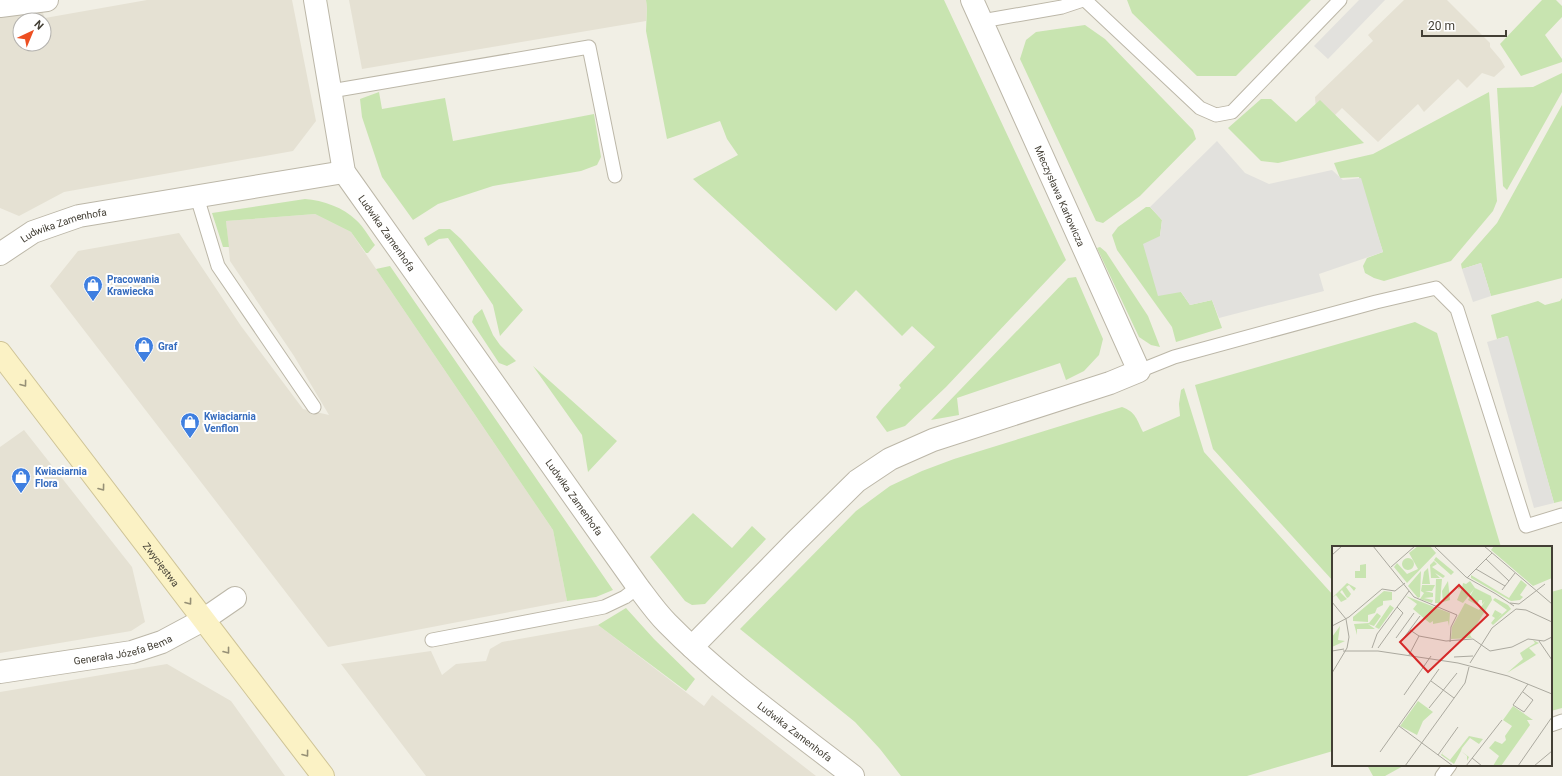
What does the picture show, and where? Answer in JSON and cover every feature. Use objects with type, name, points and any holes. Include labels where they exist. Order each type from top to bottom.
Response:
[{"type":"main road","name":"Zwycięstwa","points":[[0,353],[202,620],[323,776]]},
{"type":"street","points":[[0,6],[47,0]]},
{"type":"street","name":"Ludwika Zamenhofa","points":[[316,0],[344,172],[638,588],[666,622],[692,647],[735,684],[853,776]]},
{"type":"street","name":"Mieczysława Karłowicza","points":[[972,0],[1081,245],[1139,370]]},
{"type":"street","name":"Ludwika Zamenhofa","points":[[0,254],[33,232],[78,216],[344,172]]},
{"type":"street","points":[[692,647],[857,481],[890,459],[933,440],[1110,383],[1139,370]]},
{"type":"street","name":"Generała Józefa Bema","points":[[0,672],[132,652],[162,642],[202,620],[235,598]]},
{"type":"lane","points":[[982,21],[1062,7],[1084,0],[1200,108],[1216,115],[1232,112],[1340,0]]},
{"type":"lane","points":[[331,91],[589,47],[615,176]]},
{"type":"lane","points":[[197,197],[218,266],[314,407]]},
{"type":"lane","points":[[1139,370],[1174,356],[1376,302],[1436,288],[1457,309],[1526,526],[1562,515]]},
{"type":"lane","points":[[432,640],[604,607],[625,597],[638,588]]},
{"type":"lane","points":[[1552,725],[1562,722]]},
{"type":"lane","points":[[1442,776],[1449,766]]},
{"type":"shaded area","points":[[147,0],[292,0],[316,121],[293,151],[64,192],[19,216],[0,208],[0,15],[12,13],[12,52],[52,52],[52,17]]},
{"type":"shaded area","points":[[349,0],[646,0],[647,7],[646,21],[362,69]]},
{"type":"shaded area","points":[[1359,0],[1385,0],[1328,59],[1314,46]]},
{"type":"shaded area","points":[[1404,0],[1447,0],[1490,43],[1490,47],[1505,67],[1494,77],[1482,73],[1467,88],[1458,79],[1424,112],[1418,104],[1378,142],[1342,108],[1328,122],[1316,110],[1315,97],[1373,41],[1368,35]]},
{"type":"shaded area","points":[[41,8],[43,12],[18,12]]},
{"type":"shaded area","points":[[1217,141],[1245,173],[1269,184],[1332,170],[1343,180],[1361,178],[1383,252],[1319,274],[1324,291],[1219,318],[1212,300],[1190,305],[1181,292],[1158,296],[1143,244],[1160,236],[1162,220],[1150,207]]},
{"type":"shaded area","points":[[315,214],[351,232],[553,530],[567,601],[328,647],[50,286],[78,251],[179,233],[241,326],[303,409],[329,415],[294,356],[230,261],[226,221]]},
{"type":"shaded area","points":[[1481,263],[1491,296],[1473,302],[1462,269]]},
{"type":"shaded area","points":[[1508,336],[1554,503],[1534,508],[1487,342]]},
{"type":"shaded area","points":[[24,430],[132,567],[145,622],[131,631],[0,653],[0,447]]},
{"type":"shaded area","points":[[598,625],[704,706],[712,695],[816,776],[426,776],[341,664],[431,651],[442,675],[456,664],[486,661],[490,649],[502,642]]},
{"type":"shaded area","points":[[167,664],[231,701],[285,776],[0,776],[0,692]]},
{"type":"green space","points":[[646,0],[944,0],[1066,260],[946,387],[905,426],[887,432],[876,417],[901,388],[899,385],[935,347],[912,326],[902,336],[856,290],[836,311],[693,179],[738,155],[727,139],[720,121],[667,139],[646,31]]},
{"type":"green space","points":[[1127,0],[1311,0],[1236,76],[1197,76],[1132,13]]},
{"type":"green space","points":[[1542,0],[1556,0],[1562,6],[1562,17],[1545,35],[1562,59],[1562,62],[1521,76],[1500,44]]},
{"type":"green space","points":[[1085,25],[1105,39],[1193,130],[1196,139],[1140,196],[1103,223],[1096,221],[1020,59],[1026,40],[1036,32]]},
{"type":"green space","points":[[1562,73],[1562,92],[1507,190],[1503,186],[1497,88],[1533,87]]},
{"type":"green space","points":[[379,92],[382,109],[445,98],[453,141],[594,114],[601,157],[597,165],[581,171],[493,186],[438,204],[413,220],[382,177],[362,117],[360,99]]},
{"type":"green space","points":[[1489,92],[1497,201],[1493,211],[1451,261],[1384,281],[1365,273],[1363,266],[1367,258],[1383,252],[1359,177],[1340,178],[1334,163],[1373,154]]},
{"type":"green space","points":[[1261,99],[1271,99],[1296,122],[1320,100],[1364,143],[1278,163],[1261,161],[1228,128]]},
{"type":"green space","points":[[1562,105],[1562,278],[1491,296],[1481,263],[1462,269],[1461,264],[1497,223]]},
{"type":"green space","points":[[305,199],[326,203],[346,212],[359,223],[375,245],[368,253],[366,253],[351,232],[315,214],[226,221],[229,247],[223,247],[212,213]]},
{"type":"green space","points":[[1146,207],[1150,207],[1162,220],[1160,236],[1181,292],[1190,305],[1212,300],[1222,328],[1176,342],[1172,327],[1117,250],[1112,235],[1118,227]]},
{"type":"green space","points":[[439,229],[450,229],[461,239],[523,310],[500,336],[493,305],[448,238],[439,239],[428,246],[424,238]]},
{"type":"green space","points":[[1100,247],[1106,252],[1148,316],[1160,347],[1151,345],[1139,337],[1097,248]]},
{"type":"green space","points":[[390,266],[613,590],[596,597],[567,601],[553,530],[376,269]]},
{"type":"green space","points":[[1076,277],[1103,339],[1099,355],[1084,371],[1066,380],[1060,363],[957,398],[959,415],[931,420],[1068,278]]},
{"type":"green space","points":[[1562,298],[1562,501],[1554,503],[1507,336],[1497,339],[1491,315],[1538,301],[1545,305],[1560,301]]},
{"type":"green space","points":[[482,309],[493,335],[500,345],[516,361],[507,366],[499,363],[472,322],[474,316]]},
{"type":"green space","points":[[1415,322],[1437,333],[1501,546],[1332,546],[1332,580],[1213,449],[1195,385]]},
{"type":"green space","points":[[533,366],[617,441],[588,472],[582,435]]},
{"type":"green space","points":[[1184,388],[1204,452],[1332,594],[1332,751],[1247,776],[901,776],[880,749],[855,722],[740,629],[856,511],[890,486],[922,471],[954,459],[1122,407],[1133,414],[1143,432],[1180,416],[1179,404],[1181,390]]},
{"type":"green space","points":[[693,513],[732,548],[752,526],[766,539],[705,604],[692,605],[685,601],[650,557]]},
{"type":"green space","points":[[1562,589],[1562,708],[1552,711],[1552,592]]},
{"type":"green space","points":[[626,608],[654,639],[695,679],[686,691],[598,625]]},
{"type":"green space","points":[[1368,766],[1403,766],[1385,776],[1373,776]]},
{"type":"place","name":"Pracowania Krawiecka","points":[[93,302]]},
{"type":"place","name":"Graf","points":[[144,363]]},
{"type":"place","name":"Kwiaciarnia Venflon","points":[[190,439]]},
{"type":"place","name":"Kwiaciarnia Flora","points":[[21,494]]}]
